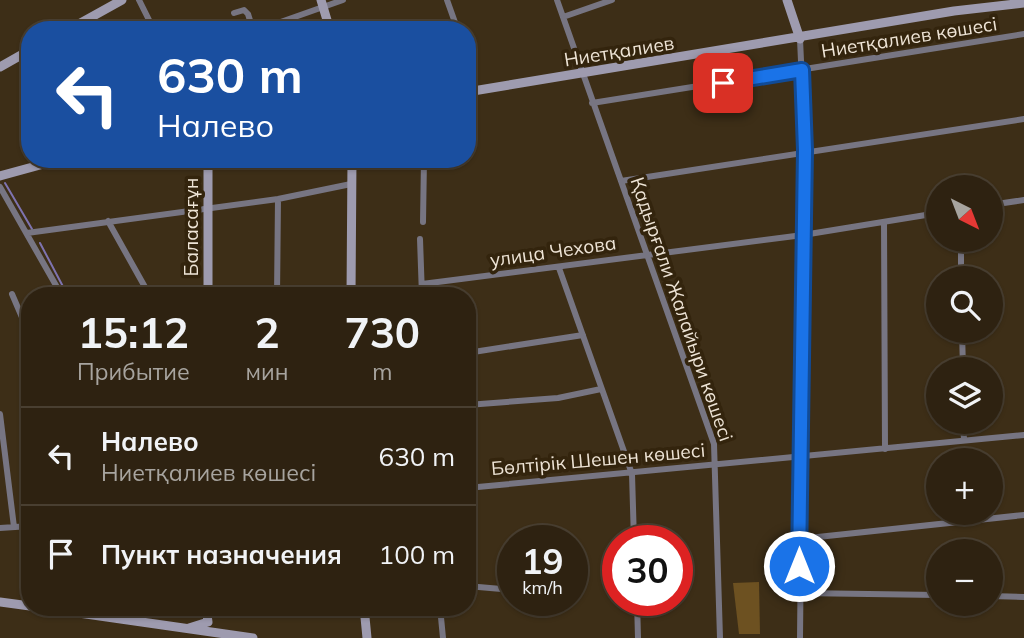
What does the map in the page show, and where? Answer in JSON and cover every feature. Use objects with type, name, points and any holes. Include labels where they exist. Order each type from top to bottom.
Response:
[{"type":"street","points":[[84,21],[122,0]]},
{"type":"street","points":[[139,0],[150,21]]},
{"type":"street","points":[[277,21],[322,3],[343,0]]},
{"type":"street","points":[[447,0],[454,21]]},
{"type":"street","name":"Қадырғали Жалайыри көшесі","points":[[557,0],[715,444],[720,638]]},
{"type":"street","points":[[563,17],[612,0]]},
{"type":"street","points":[[787,0],[800,39],[805,150],[800,638]]},
{"type":"street","points":[[322,3],[327,21]]},
{"type":"street","name":"Ниетқалиев","points":[[476,91],[800,39],[954,11],[1024,3]]},
{"type":"street","points":[[234,13],[244,10],[251,21]]},
{"type":"street","name":"Ниетқалиев көшесі","points":[[592,103],[1024,34]]},
{"type":"street","points":[[0,67],[21,56]]},
{"type":"street","points":[[621,181],[805,150],[1024,119]]},
{"type":"street","points":[[0,177],[31,168]]},
{"type":"street","name":"Баласағұн","points":[[208,168],[208,287]]},
{"type":"street","points":[[351,287],[352,168]]},
{"type":"street","points":[[423,222],[424,168]]},
{"type":"street","points":[[27,233],[209,206],[278,199],[351,184]]},
{"type":"street","points":[[0,187],[57,287]]},
{"type":"street","points":[[277,287],[278,199]]},
{"type":"street","points":[[1003,203],[1024,200]]},
{"type":"street","name":"улица Чехова","points":[[422,284],[803,235],[926,215]]},
{"type":"street","points":[[108,221],[145,287]]},
{"type":"street","points":[[884,222],[885,449]]},
{"type":"street","points":[[420,239],[422,284]]},
{"type":"street","points":[[559,268],[632,474],[634,525]]},
{"type":"street","points":[[12,294],[21,315]]},
{"type":"street","points":[[476,352],[583,335]]},
{"type":"street","points":[[476,404],[558,398],[601,389]]},
{"type":"street","points":[[0,414],[14,527]]},
{"type":"street","points":[[964,434],[964,440]]},
{"type":"street","name":"Бөлтірік Шешен көшесі","points":[[476,487],[1024,435]]},
{"type":"street","points":[[799,539],[1024,515]]},
{"type":"street","points":[[0,528],[21,527]]},
{"type":"street","points":[[476,587],[497,589]]},
{"type":"street","points":[[799,593],[926,595]]},
{"type":"street","points":[[1003,596],[1024,597]]},
{"type":"street","points":[[0,602],[21,605]]},
{"type":"street","points":[[86,616],[183,634],[253,638]]},
{"type":"street","points":[[183,634],[208,622],[207,616]]},
{"type":"street","points":[[365,616],[367,638]]},
{"type":"street","points":[[441,616],[443,638]]},
{"type":"street","points":[[637,616],[638,638]]},
{"type":"shaded area","points":[[759,582],[760,634],[739,634],[733,583]]},
{"type":"waterway","points":[[5,183],[32,229]]},
{"type":"waterway","points":[[40,243],[63,287]]},
{"type":"route","points":[[723,83],[802,70],[805,150],[799,566]]}]
